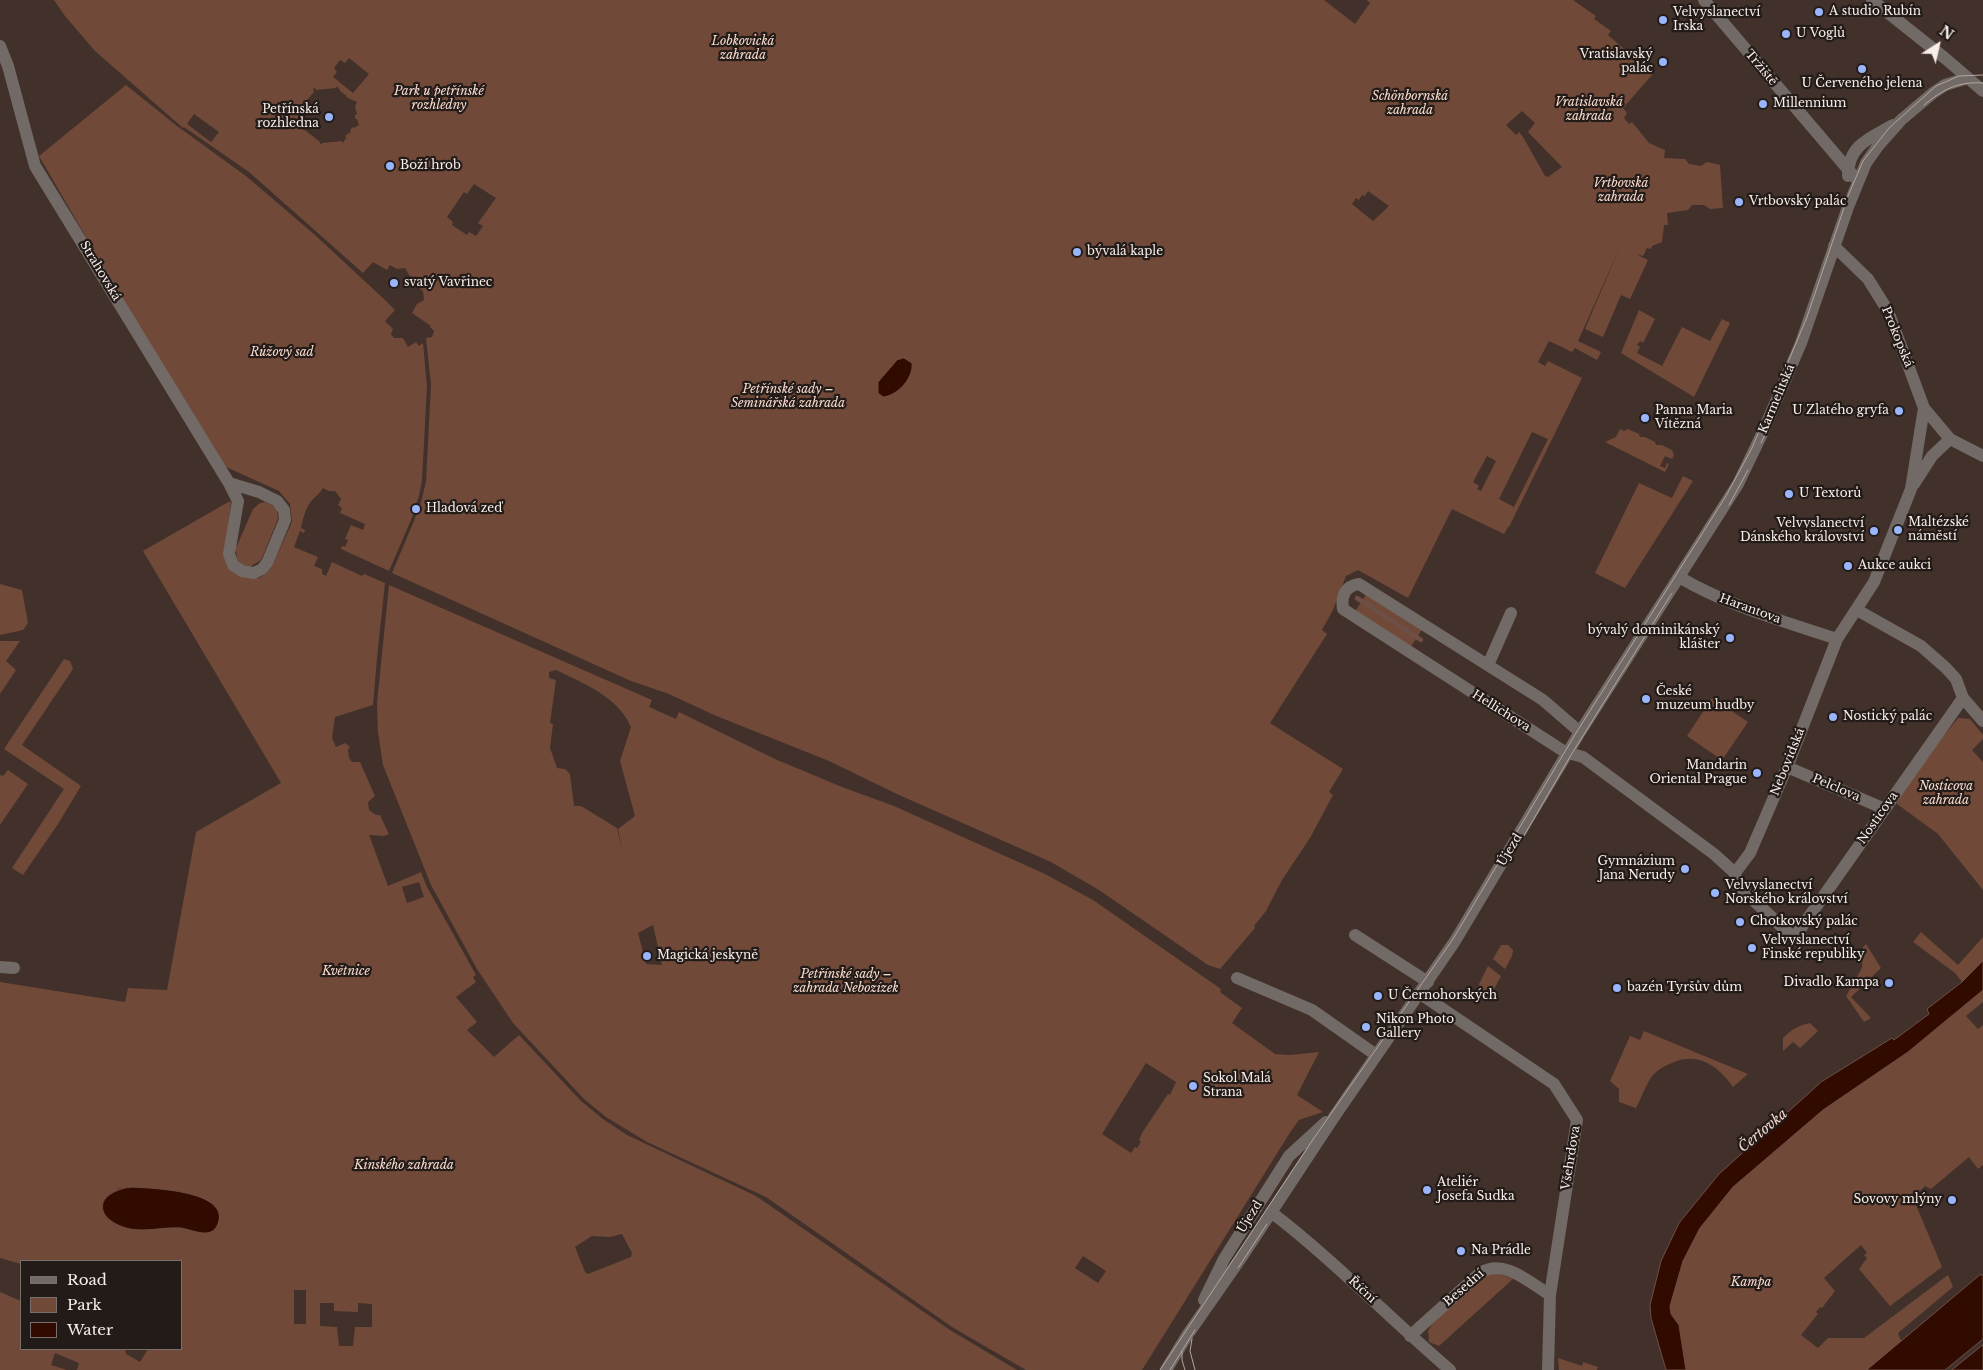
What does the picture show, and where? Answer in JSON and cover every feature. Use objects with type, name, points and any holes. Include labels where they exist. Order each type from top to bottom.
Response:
[{"type":"street","name":"Tržiště","points":[[1704,0],[1858,181]]},
{"type":"street","points":[[1872,0],[1983,91]]},
{"type":"street","name":"Strahovská","points":[[0,46],[8,66],[36,166],[229,483],[238,501],[229,554],[234,565],[242,571],[254,573],[262,570],[267,563],[285,520],[284,510],[277,501],[259,492],[229,483]]},
{"type":"street","name":"Karmelitská","points":[[1679,577],[1738,484],[1762,436],[1801,343],[1848,207],[1866,163],[1901,120],[1945,85],[1968,78]]},
{"type":"street","name":"Karmelitská","points":[[1848,207],[1848,170],[1853,153],[1872,135],[1901,120]]},
{"type":"street","name":"Prokopská","points":[[1834,246],[1868,279],[1888,311],[1924,408]]},
{"type":"street","points":[[1924,408],[1950,438],[1983,456]]},
{"type":"street","points":[[1911,488],[1924,408]]},
{"type":"street","points":[[1832,640],[1857,610],[1874,582],[1911,488],[1932,456],[1950,438]]},
{"type":"street","name":"Harantova","points":[[1679,577],[1709,594],[1832,640]]},
{"type":"street","name":"Újezd","points":[[1188,1334],[1479,904],[1580,732],[1679,577]]},
{"type":"street","name":"Hellichova","points":[[1580,732],[1543,700],[1359,584],[1350,585],[1345,592],[1342,600],[1343,610],[1568,754],[1583,758],[1714,854],[1735,873],[1736,884],[1794,938]]},
{"type":"street","points":[[1857,610],[1921,646],[1956,679],[1962,698],[1983,721]]},
{"type":"street","points":[[1488,666],[1511,613]]},
{"type":"street","name":"Nebovidská","points":[[1735,873],[1750,853],[1787,767],[1832,640]]},
{"type":"street","name":"Nosticova","points":[[1794,938],[1962,698]]},
{"type":"street","name":"Pelclova","points":[[1787,767],[1885,809]]},
{"type":"street","points":[[1355,935],[1428,982]]},
{"type":"street","points":[[0,967],[14,968]]},
{"type":"street","points":[[1237,978],[1312,1010],[1376,1055]]},
{"type":"street","name":"Všehrdova","points":[[1419,993],[1554,1084],[1577,1120],[1550,1295],[1548,1370]]},
{"type":"street","name":"Újezd","points":[[1169,1369],[1224,1259],[1289,1156],[1301,1143],[1334,1117]]},
{"type":"street","name":"Říční","points":[[1271,1212],[1289,1224],[1348,1276],[1410,1336],[1450,1370]]},
{"type":"street","name":"Besední","points":[[1410,1336],[1487,1268],[1494,1267],[1509,1270],[1550,1295]]},
{"type":"green space","name":"Petřínské sady – Seminářská zahrada","points":[[54,0],[1324,0],[1355,24],[1370,3],[1367,0],[1573,0],[1596,16],[1594,19],[1611,31],[1608,35],[1653,74],[1623,108],[1627,113],[1624,118],[1629,124],[1632,122],[1649,143],[1665,150],[1664,158],[1685,159],[1689,164],[1701,166],[1707,162],[1720,165],[1723,208],[1710,209],[1704,205],[1692,205],[1688,210],[1667,213],[1668,225],[1664,225],[1662,242],[1652,246],[1651,249],[1647,248],[1643,256],[1636,254],[1648,260],[1630,299],[1621,295],[1603,337],[1585,329],[1620,247],[1578,341],[1601,352],[1597,360],[1575,348],[1572,352],[1549,341],[1538,362],[1545,366],[1548,361],[1582,378],[1504,534],[1452,509],[1408,598],[1358,570],[1346,576],[1333,610],[1322,630],[1327,634],[1270,723],[1343,769],[1329,792],[1333,795],[1310,838],[1282,880],[1266,911],[1254,926],[1255,928],[1220,969],[1208,965],[1099,890],[1051,862],[899,795],[829,761],[714,715],[669,694],[631,681],[392,573],[414,521],[426,481],[431,385],[426,338],[432,337],[434,331],[431,326],[412,313],[417,304],[424,300],[421,287],[418,288],[413,285],[415,280],[405,268],[397,269],[390,265],[387,270],[373,262],[363,273],[249,172],[183,128],[95,51]],"holes":[[[349,58],[369,74],[353,93],[333,77],[337,72],[334,68],[340,60],[345,63]],[[337,86],[346,97],[357,102],[355,119],[357,119],[359,125],[353,127],[350,130],[351,132],[345,136],[349,141],[346,138],[343,143],[342,141],[322,143],[320,145],[320,142],[305,130],[302,130],[304,128],[302,109],[300,108],[314,92],[313,89],[315,88],[316,90],[336,88]],[[1522,111],[1535,123],[1528,132],[1562,167],[1548,177],[1545,176],[1523,137],[1519,132],[1516,135],[1506,125]],[[194,114],[219,132],[211,142],[187,124]],[[474,184],[496,198],[478,223],[483,226],[476,236],[469,232],[467,235],[452,225],[453,222],[447,217],[464,192],[467,194]],[[1368,191],[1389,206],[1373,221],[1352,204],[1356,198],[1359,200],[1362,195],[1365,196]],[[1532,432],[1548,439],[1514,507],[1499,499]],[[1487,456],[1496,461],[1481,491],[1477,489],[1479,486],[1473,482]]]},
{"type":"green space","points":[[126,85],[177,126],[246,176],[315,235],[385,300],[395,310],[385,321],[393,329],[391,334],[394,338],[403,338],[408,347],[416,342],[419,346],[423,343],[427,387],[422,480],[411,520],[389,571],[341,549],[342,546],[345,547],[348,540],[345,539],[351,525],[363,530],[365,524],[340,513],[342,508],[338,505],[341,499],[335,491],[323,488],[312,500],[306,510],[301,528],[305,530],[304,533],[300,531],[294,547],[318,557],[314,566],[322,569],[322,574],[326,576],[332,562],[362,576],[364,574],[385,583],[373,705],[335,717],[332,738],[336,747],[345,743],[350,747],[348,750],[349,758],[352,762],[360,762],[375,796],[368,802],[369,810],[376,815],[380,815],[389,834],[384,836],[369,835],[388,886],[421,872],[427,887],[476,975],[473,977],[476,982],[456,997],[477,1022],[467,1030],[494,1057],[519,1035],[581,1101],[603,1119],[627,1135],[756,1196],[950,1330],[1017,1370],[77,1370],[79,1363],[55,1353],[51,1365],[67,1370],[0,1370],[0,1292],[20,1301],[20,1350],[125,1350],[126,1354],[140,1362],[147,1350],[182,1350],[182,1260],[20,1260],[20,1264],[0,1258],[0,982],[125,1002],[128,988],[167,990],[196,832],[281,783],[143,551],[230,501],[224,557],[228,568],[242,577],[259,578],[271,568],[292,522],[290,504],[279,491],[226,467],[119,294],[39,156]],"holes":[[[419,882],[424,897],[407,903],[402,887]],[[131,1187],[186,1193],[214,1230],[203,1233],[182,1228],[170,1228],[117,1189]],[[622,1234],[632,1253],[631,1257],[588,1274],[585,1272],[575,1247],[592,1236],[610,1237]],[[294,1290],[306,1290],[306,1324],[294,1324]],[[320,1303],[334,1303],[334,1311],[358,1312],[358,1303],[372,1304],[372,1327],[355,1327],[353,1346],[339,1346],[337,1327],[320,1326]]]},
{"type":"green space","points":[[1639,310],[1655,319],[1643,343],[1640,341],[1637,345],[1640,347],[1637,353],[1662,366],[1682,327],[1710,341],[1722,319],[1730,323],[1694,397],[1621,353]]},
{"type":"green space","points":[[1620,429],[1624,431],[1628,429],[1639,434],[1640,437],[1645,437],[1655,442],[1656,445],[1662,445],[1672,450],[1674,455],[1672,459],[1665,456],[1660,466],[1665,468],[1667,463],[1669,464],[1665,472],[1605,442],[1616,437]]},
{"type":"green space","points":[[1683,476],[1693,481],[1625,588],[1595,573],[1639,483],[1672,498]]},
{"type":"green space","points":[[265,502],[277,510],[278,519],[261,560],[251,566],[243,565],[237,560],[236,548],[253,509],[260,503]]},
{"type":"green space","points":[[0,584],[22,590],[28,623],[23,630],[0,635]]},
{"type":"green space","name":"Petřínské sady – zahrada Nebozízek","points":[[389,585],[652,700],[649,707],[676,719],[679,712],[775,759],[894,806],[1045,874],[1093,900],[1221,989],[1220,992],[1242,1008],[1232,1023],[1275,1054],[1290,1055],[1319,1052],[1297,1095],[1323,1112],[1299,1120],[1291,1131],[1142,1370],[1026,1370],[952,1327],[766,1197],[647,1142],[606,1117],[584,1099],[513,1023],[477,969],[431,885],[383,765],[378,732],[377,703]],"holes":[[[556,670],[609,699],[618,707],[631,727],[620,761],[635,816],[618,829],[622,851],[617,828],[581,806],[574,806],[570,774],[565,769],[557,768],[550,748],[553,724],[550,723],[556,680],[549,678],[549,672]],[[653,925],[662,965],[646,964],[638,933]],[[1146,1063],[1176,1082],[1170,1095],[1168,1094],[1142,1133],[1139,1140],[1141,1142],[1131,1153],[1102,1134]],[[1083,1256],[1106,1271],[1098,1283],[1075,1268]]]},
{"type":"green space","points":[[1367,593],[1423,628],[1410,648],[1354,613]]},
{"type":"green space","points":[[0,641],[20,641],[6,661],[16,670],[0,694]]},
{"type":"green space","points":[[64,659],[70,661],[73,669],[22,745],[81,786],[23,875],[12,868],[64,789],[4,749]]},
{"type":"green space","points":[[1712,698],[1748,722],[1722,760],[1687,736]]},
{"type":"green space","name":"Nosticova zahrada","points":[[1958,718],[1970,719],[1983,735],[1983,739],[1972,750],[1983,762],[1983,890],[1938,834],[1897,804],[1900,790]]},
{"type":"green space","points":[[8,770],[28,784],[0,825],[0,775],[3,776]]},
{"type":"green space","points":[[1921,932],[1958,965],[1983,937],[1983,961],[1962,982],[1955,973],[1913,942]]},
{"type":"green space","points":[[1866,944],[1881,968],[1851,997],[1871,1018],[1864,1022],[1846,996],[1862,968],[1863,947]]},
{"type":"green space","points":[[1501,945],[1508,945],[1513,950],[1505,969],[1493,959]]},
{"type":"green space","points":[[1488,966],[1501,976],[1491,995],[1485,996],[1479,992],[1479,984]]},
{"type":"green space","name":"Kampa","points":[[1983,990],[1983,1002],[1966,1016],[1978,1029],[1983,1025],[1983,1165],[1978,1169],[1969,1157],[1931,1189],[1925,1186],[1913,1198],[1942,1267],[1890,1306],[1859,1269],[1867,1258],[1864,1255],[1867,1253],[1861,1245],[1824,1278],[1835,1291],[1822,1308],[1820,1307],[1816,1312],[1818,1314],[1801,1335],[1818,1348],[1828,1338],[1864,1338],[1948,1275],[1953,1287],[1898,1333],[1901,1341],[1868,1370],[1686,1370],[1679,1325],[1671,1314],[1670,1306],[1683,1261],[1700,1228],[1733,1187],[1823,1110],[1908,1052]]},
{"type":"green space","points":[[1810,1023],[1818,1031],[1800,1048],[1793,1042],[1783,1051],[1783,1038],[1795,1028]]},
{"type":"green space","points":[[1644,1031],[1748,1074],[1733,1087],[1721,1073],[1708,1063],[1700,1060],[1683,1059],[1666,1066],[1654,1074],[1636,1108],[1619,1102],[1619,1089],[1610,1081],[1630,1036],[1640,1040]]},
{"type":"green space","points":[[1497,1273],[1513,1279],[1439,1346],[1429,1342],[1428,1331],[1433,1323],[1482,1277]]},
{"type":"green space","points":[[1558,1358],[1582,1366],[1583,1362],[1598,1367],[1597,1370],[1559,1370]]},
{"type":"water","points":[[904,358],[912,363],[912,369],[907,380],[899,390],[883,397],[878,393],[878,382],[897,360]]},
{"type":"water","points":[[1983,961],[1983,990],[1908,1052],[1823,1110],[1733,1187],[1700,1228],[1683,1261],[1670,1306],[1671,1314],[1679,1325],[1686,1370],[1666,1370],[1651,1318],[1650,1305],[1661,1261],[1679,1223],[1719,1174],[1821,1082],[1892,1038],[1894,1040],[1929,1014],[1927,1009],[1962,982]]},
{"type":"water","points":[[131,1187],[170,1190],[201,1198],[213,1204],[219,1213],[218,1224],[211,1232],[206,1233],[180,1228],[136,1230],[118,1225],[104,1214],[102,1207],[104,1201],[109,1195],[118,1190]]},
{"type":"water","points":[[1980,1275],[1983,1275],[1983,1339],[1945,1370],[1867,1370]]},
{"type":"water","points":[[1983,1345],[1983,1370],[1952,1370]]},
{"type":"waterway","points":[[1357,598],[1421,640]]},
{"type":"tram line","points":[[1160,1370],[1314,1138],[1453,939],[1576,733],[1726,496],[1752,448],[1807,317],[1848,196],[1863,161],[1889,128],[1936,86],[1959,76],[1983,75]]},
{"type":"tram line","points":[[1924,105],[1937,95],[1958,85],[1983,83]]},
{"type":"tram line","points":[[1761,443],[1776,411]]},
{"type":"tram line","points":[[1729,505],[1748,470]]},
{"type":"tram line","points":[[1522,839],[1571,755],[1672,593]]},
{"type":"tram line","points":[[1238,1268],[1267,1224]]},
{"type":"tram line","points":[[1170,1370],[1195,1330]]},
{"type":"tram line","points":[[1192,1339],[1190,1351],[1195,1370]]},
{"type":"tram line","points":[[1182,1351],[1185,1370]]},
{"type":"place","name":"A studio Rubín","points":[[1819,12]]},
{"type":"place","name":"Velvyslanectví Irska","points":[[1663,20]]},
{"type":"place","name":"U Voglů","points":[[1786,34]]},
{"type":"place","name":"Vratislavský palác","points":[[1663,62]]},
{"type":"place","name":"U Červeného jelena","points":[[1862,69]]},
{"type":"place","name":"Millennium","points":[[1763,104]]},
{"type":"place","name":"Petřínská rozhledna","points":[[329,117]]},
{"type":"place","name":"Boží hrob","points":[[390,166]]},
{"type":"place","name":"Vrtbovský palác","points":[[1739,202]]},
{"type":"place","name":"bývalá kaple","points":[[1077,252]]},
{"type":"place","name":"svatý Vavřinec","points":[[394,283]]},
{"type":"place","name":"U Zlatého gryfa","points":[[1899,411]]},
{"type":"place","name":"Panna Maria Vítězná","points":[[1645,418]]},
{"type":"place","name":"U Textorů","points":[[1789,494]]},
{"type":"place","name":"Hladová zeď","points":[[416,509]]},
{"type":"place","name":"Maltézské náměstí","points":[[1898,530]]},
{"type":"place","name":"Velvyslanectví Dánského království","points":[[1874,531]]},
{"type":"place","name":"Aukce aukci","points":[[1848,566]]},
{"type":"place","name":"bývalý dominikánský klášter","points":[[1730,638]]},
{"type":"place","name":"České muzeum hudby","points":[[1646,699]]},
{"type":"place","name":"Nostický palác","points":[[1833,717]]},
{"type":"place","name":"Mandarin Oriental Prague","points":[[1757,773]]},
{"type":"place","name":"Gymnázium Jana Nerudy","points":[[1685,869]]},
{"type":"place","name":"Velvyslanectví Norského království","points":[[1715,893]]},
{"type":"place","name":"Chotkovský palác","points":[[1740,922]]},
{"type":"place","name":"Velvyslanectví Finské republiky","points":[[1752,948]]},
{"type":"place","name":"Magická jeskyně","points":[[647,956]]},
{"type":"place","name":"Divadlo Kampa","points":[[1889,983]]},
{"type":"place","name":"bazén Tyršův dům","points":[[1617,988]]},
{"type":"place","name":"U Černohorských","points":[[1378,996]]},
{"type":"place","name":"Nikon Photo Gallery","points":[[1366,1027]]},
{"type":"place","name":"Sokol Malá Strana","points":[[1193,1086]]},
{"type":"place","name":"Ateliér Josefa Sudka","points":[[1427,1190]]},
{"type":"place","name":"Sovovy mlýny","points":[[1952,1200]]},
{"type":"place","name":"Na Prádle","points":[[1461,1251]]},
{"type":"park label","name":"Lobkovická zahrada","points":[[743,49]]},
{"type":"park label","name":"Park u petřínské rozhledny","points":[[439,99]]},
{"type":"park label","name":"Schönbornská zahrada","points":[[1410,104]]},
{"type":"park label","name":"Vratislavská zahrada","points":[[1589,110]]},
{"type":"park label","name":"Vrtbovská zahrada","points":[[1621,191]]},
{"type":"park label","name":"Růžový sad","points":[[282,353]]},
{"type":"park label","name":"Květnice","points":[[346,972]]},
{"type":"park label","name":"Kinského zahrada","points":[[404,1166]]},
{"type":"water label","name":"Čertovka","points":[[1763,1131]]}]
